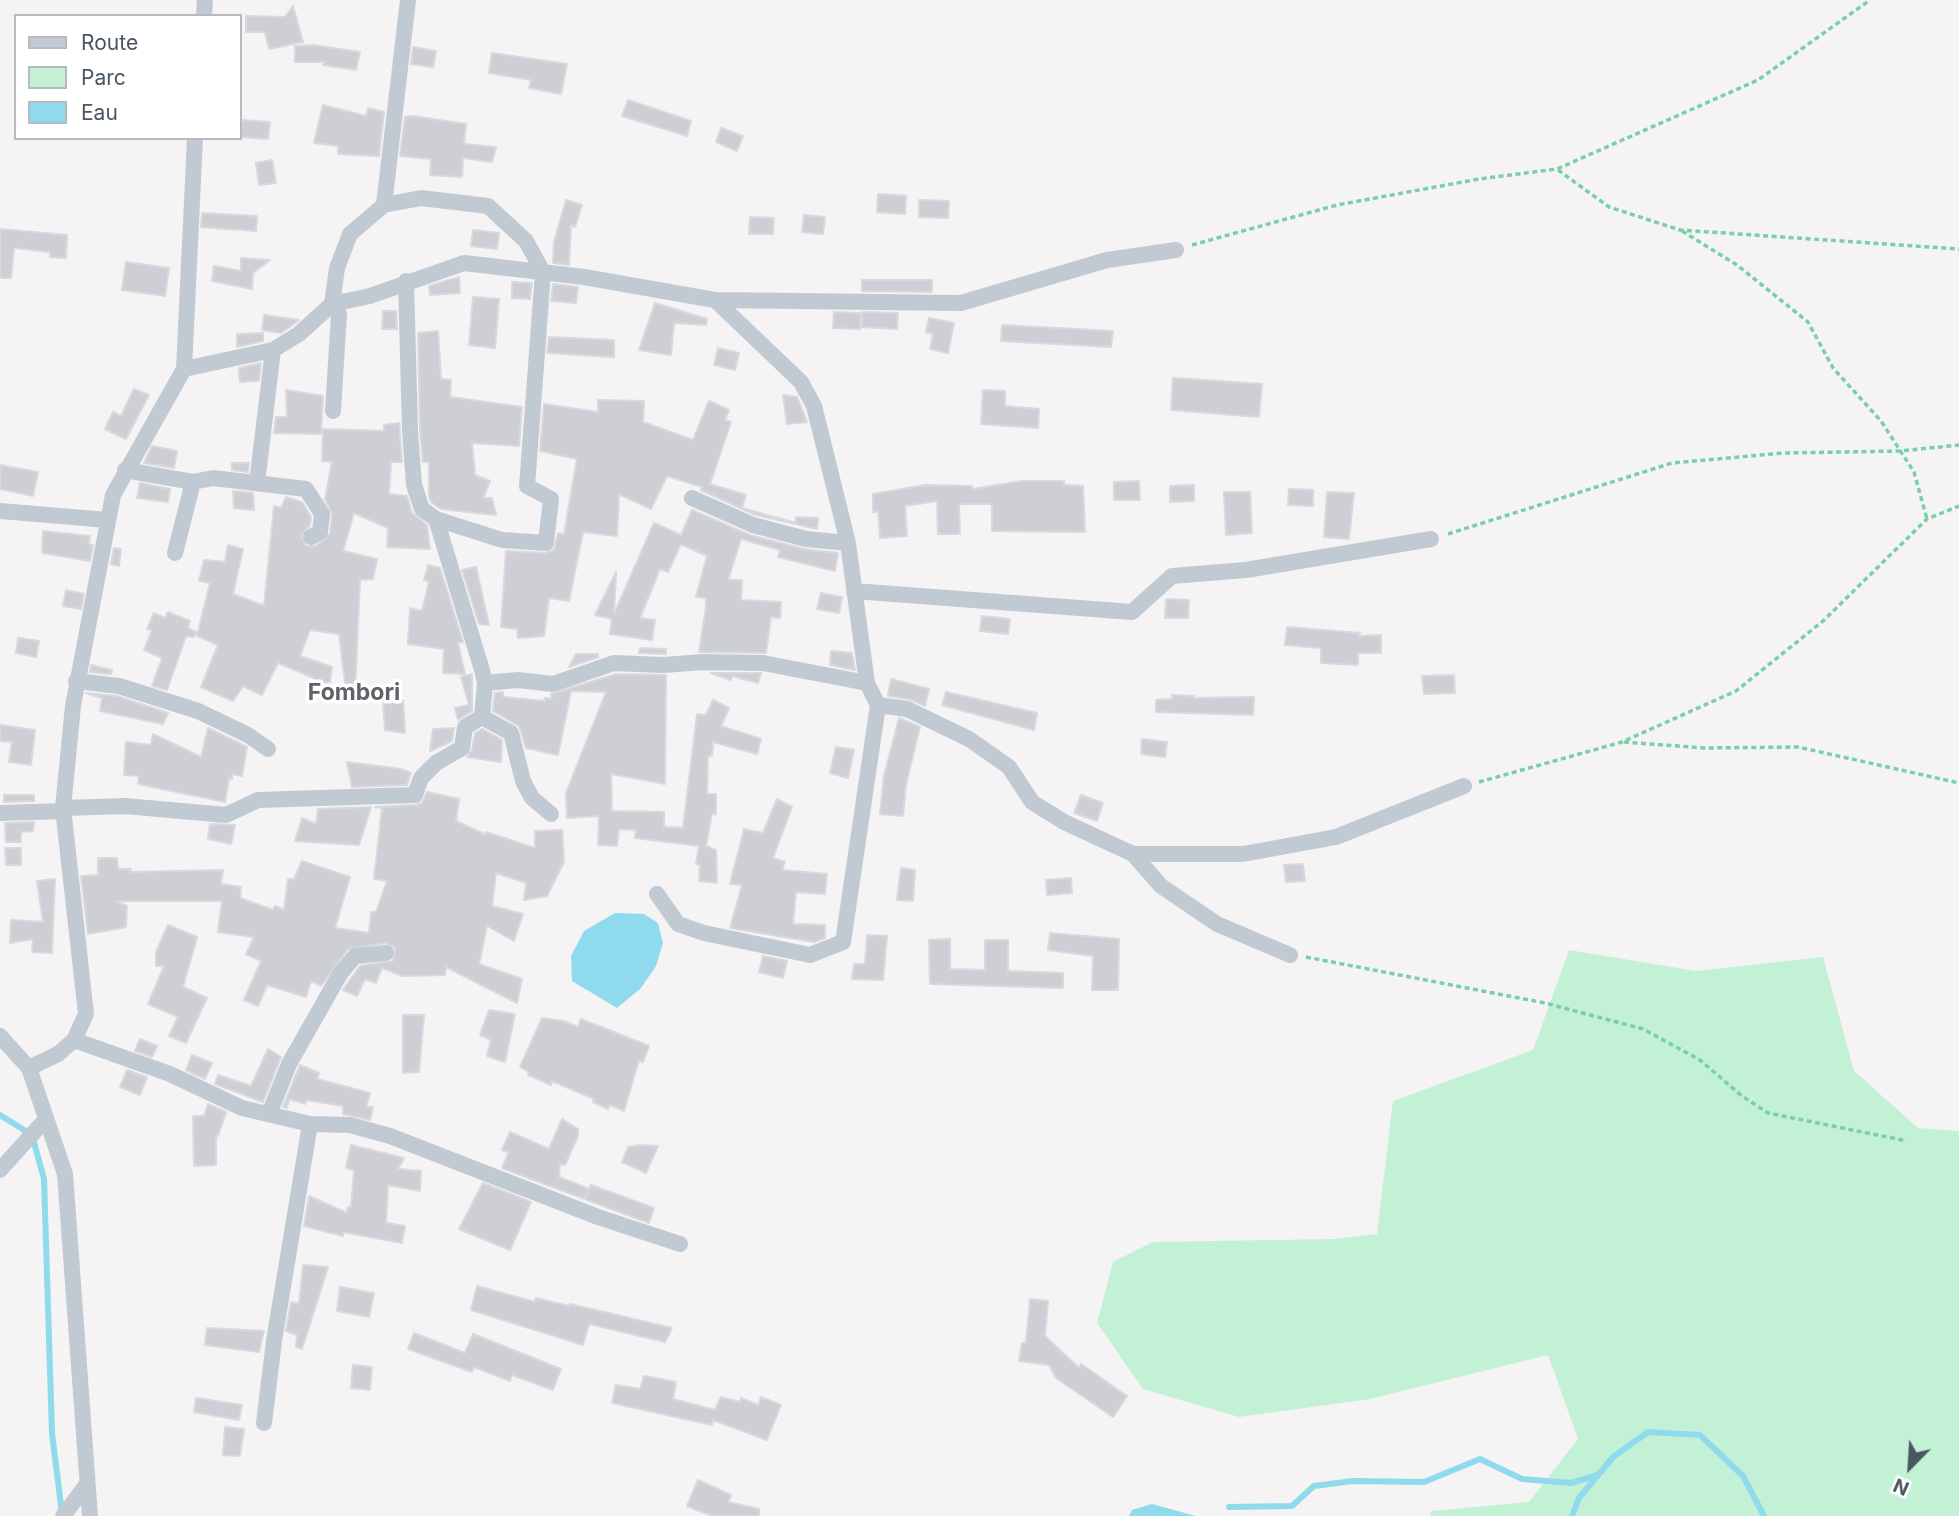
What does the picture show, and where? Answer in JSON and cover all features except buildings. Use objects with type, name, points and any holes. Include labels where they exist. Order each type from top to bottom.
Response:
[{"type":"street","points":[[384,205],[408,0]]},
{"type":"street","points":[[29,1068],[58,1054],[74,1040],[86,1014],[63,810],[76,681],[113,495],[184,369],[195,140]]},
{"type":"street","points":[[333,411],[339,314],[332,304],[337,268],[350,234],[384,205],[421,198],[488,206],[526,241],[543,271],[527,486],[551,499],[546,543],[502,540],[436,519],[422,509],[414,485],[410,430],[407,281]]},
{"type":"street","points":[[184,369],[273,350],[299,334],[332,304],[370,296],[464,263],[543,271],[715,300],[961,303],[1107,260],[1177,250]]},
{"type":"street","points":[[657,894],[678,924],[704,933],[810,955],[843,942],[878,705],[867,683],[848,543],[814,406],[801,382],[715,300]]},
{"type":"street","points":[[257,484],[273,350]]},
{"type":"street","points":[[125,470],[193,482],[213,478],[306,489],[322,514],[320,532],[311,537]]},
{"type":"street","points":[[175,553],[193,482]]},
{"type":"street","points":[[692,498],[753,525],[806,539],[848,543]]},
{"type":"street","points":[[0,511],[108,520]]},
{"type":"street","points":[[436,519],[485,683],[482,717]]},
{"type":"street","points":[[854,591],[1132,612],[1172,576],[1246,570],[1431,538]]},
{"type":"street","points":[[485,683],[518,680],[553,684],[614,663],[664,665],[703,662],[762,663],[867,683]]},
{"type":"street","points":[[76,681],[119,686],[198,711],[248,735],[268,749]]},
{"type":"street","points":[[878,705],[907,709],[969,739],[1009,767],[1032,802],[1064,822],[1133,854],[1161,886],[1217,924],[1290,955]]},
{"type":"street","points":[[0,813],[125,806],[226,815],[258,800],[415,795],[421,778],[436,763],[462,748],[465,727],[482,717]]},
{"type":"street","points":[[482,717],[512,733],[523,781],[533,799],[551,814]]},
{"type":"street","points":[[1133,854],[1243,853],[1336,836],[1464,786]]},
{"type":"street","points":[[270,1112],[289,1064],[340,974],[355,956],[386,953]]},
{"type":"street","points":[[0,1036],[29,1068],[65,1174],[90,1516]]},
{"type":"street","points":[[74,1040],[170,1073],[242,1108],[270,1112],[310,1124],[350,1125],[390,1136],[586,1213],[680,1244]]},
{"type":"street","points":[[0,1170],[46,1119]]},
{"type":"street","points":[[264,1423],[274,1341],[310,1124]]},
{"type":"street","points":[[63,1516],[87,1484]]},
{"type":"path","points":[[1177,250],[1338,205],[1479,179],[1557,169],[1758,80],[1870,0]]},
{"type":"path","points":[[1557,169],[1609,207],[1680,230],[1737,265],[1808,322],[1833,368],[1881,421],[1914,472],[1927,519]]},
{"type":"path","points":[[1680,230],[1959,249]]},
{"type":"path","points":[[1431,538],[1672,463],[1783,453],[1900,451],[1959,445]]},
{"type":"path","points":[[1464,786],[1622,742],[1736,691],[1824,621],[1927,519],[1959,506]]},
{"type":"path","points":[[1622,742],[1704,748],[1798,747],[1885,769],[1959,783]]},
{"type":"path","points":[[1290,955],[1545,1003],[1643,1029],[1700,1060],[1768,1113],[1907,1141]]},
{"type":"green space","points":[[1569,950],[1696,971],[1823,957],[1854,1071],[1918,1128],[1959,1131],[1959,1516],[1430,1516],[1431,1511],[1529,1502],[1578,1439],[1548,1355],[1370,1399],[1239,1417],[1143,1389],[1097,1323],[1113,1262],[1153,1242],[1335,1239],[1377,1234],[1393,1101],[1533,1050]]},
{"type":"water","points":[[615,913],[644,914],[658,923],[663,943],[656,966],[641,988],[617,1008],[572,981],[571,956],[584,931]]},
{"type":"water","points":[[1152,1504],[1196,1516],[1129,1516],[1132,1510]]},
{"type":"waterway","points":[[0,1115],[32,1135],[44,1179],[52,1434],[62,1513]]},
{"type":"waterway","points":[[1572,1516],[1579,1498],[1613,1457],[1648,1432],[1700,1435],[1743,1476],[1764,1516]]},
{"type":"waterway","points":[[1229,1507],[1292,1506],[1314,1486],[1353,1481],[1424,1482],[1480,1459],[1522,1479],[1571,1483],[1598,1475]]},
{"type":"district","name":"Fombori","points":[[354,693]]}]
